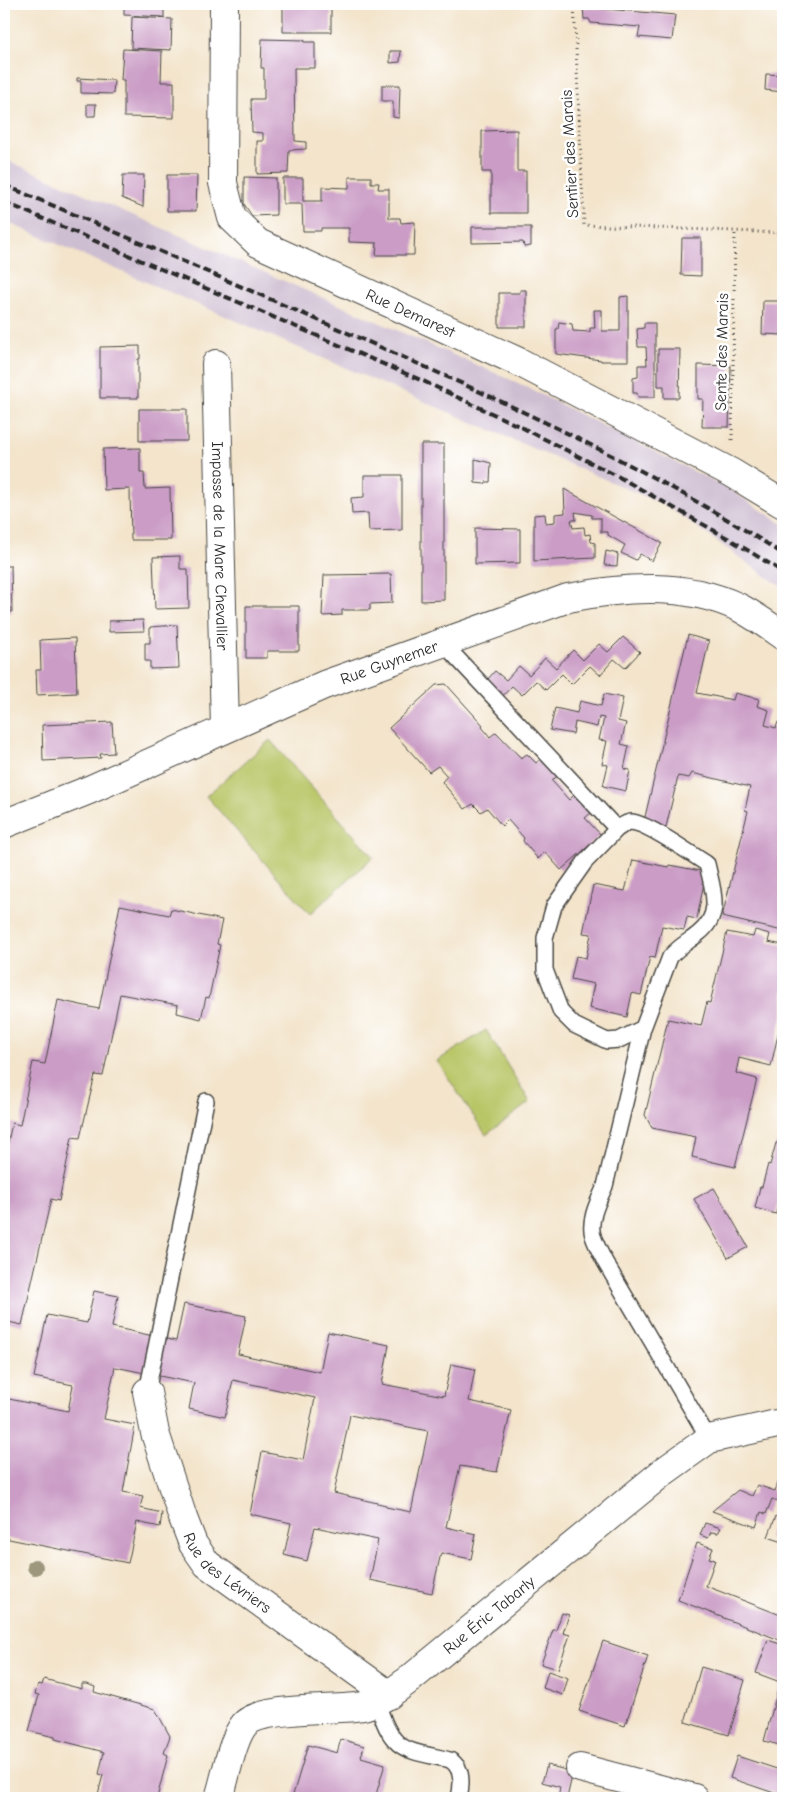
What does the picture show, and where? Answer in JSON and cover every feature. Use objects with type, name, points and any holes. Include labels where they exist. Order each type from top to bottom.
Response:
[{"type":"street","name":"Rue Demarest","points":[[224,4],[223,183],[232,218],[258,243],[519,362],[732,473],[783,504]]},
{"type":"street","name":"Impasse de la Mare Chevallier","points":[[216,364],[225,728]]},
{"type":"street","name":"Rue Guynemer","points":[[4,824],[89,790],[324,685],[568,598],[598,592],[648,588],[698,594],[738,607],[783,636]]},
{"type":"street","name":"Rue des Lévriers","points":[[146,1392],[155,1433],[183,1518],[193,1544],[207,1564],[383,1698]]},
{"type":"street","name":"Rue Éric Tabarly","points":[[219,1798],[237,1738],[243,1726],[250,1719],[269,1713],[364,1706],[383,1698],[663,1472],[708,1439],[768,1426],[783,1425]]},
{"type":"street","points":[[580,1768],[694,1798]]},
{"type":"lane","points":[[442,642],[617,829]]},
{"type":"lane","points":[[643,1028],[619,1040],[607,1041],[574,1026],[561,1012],[545,970],[545,938],[554,906],[585,862],[617,829],[624,824],[632,822],[655,831],[707,864],[715,896],[714,914],[700,932],[677,948],[670,957],[643,1028],[606,1186],[598,1202],[593,1219],[592,1234],[604,1262],[708,1439]]},
{"type":"lane","points":[[146,1392],[206,1101]]},
{"type":"lane","points":[[383,1698],[384,1724],[401,1748],[450,1760],[455,1763],[461,1778],[459,1798]]},
{"type":"path","name":"Sentier des Marais","points":[[574,4],[584,225],[783,233]]},
{"type":"path","name":"Sente des Marais","points":[[732,473],[735,231]]},
{"type":"shaded area","points":[[4,159],[518,383],[729,489],[783,524],[783,588],[667,506],[4,221]]},
{"type":"green space","points":[[270,740],[373,857],[310,914],[206,796]]},
{"type":"green space","points":[[486,1030],[530,1102],[486,1135],[437,1061]]},
{"type":"building","points":[[124,4],[164,4],[164,17],[124,15]]},
{"type":"building","points":[[283,4],[331,4],[331,32],[283,32]]},
{"type":"building","points":[[583,7],[675,15],[672,40],[638,37],[640,27],[591,23],[589,19],[584,19]]},
{"type":"building","points":[[132,17],[172,19],[171,50],[131,48]]},
{"type":"building","points":[[262,39],[315,42],[315,68],[294,68],[295,141],[306,142],[306,149],[289,150],[288,173],[257,174],[257,141],[263,141],[263,133],[252,132],[251,99],[264,99],[264,68],[261,68]]},
{"type":"building","points":[[123,49],[162,51],[161,82],[174,82],[174,118],[124,117],[124,80],[121,80]]},
{"type":"building","points":[[390,51],[401,51],[400,62],[390,63]]},
{"type":"building","points":[[766,74],[783,75],[783,92],[765,90]]},
{"type":"building","points":[[77,78],[114,80],[113,94],[81,93],[81,81],[77,81]]},
{"type":"building","points":[[382,85],[400,85],[399,118],[393,117],[393,101],[382,101]]},
{"type":"building","points":[[87,104],[96,104],[95,116],[87,116]]},
{"type":"building","points":[[517,130],[517,171],[526,171],[526,213],[491,213],[491,172],[482,172],[482,131]]},
{"type":"building","points":[[123,175],[144,175],[143,207],[122,198]]},
{"type":"building","points":[[167,175],[197,175],[196,211],[167,211]]},
{"type":"building","points":[[244,177],[276,178],[276,215],[252,216],[244,204]]},
{"type":"building","points":[[349,177],[371,177],[371,183],[379,183],[378,189],[389,189],[389,218],[400,218],[401,223],[415,222],[414,255],[376,255],[377,243],[349,242],[349,228],[321,228],[321,231],[303,231],[302,204],[283,204],[283,178],[303,178],[303,201],[322,201],[322,187],[349,188]]},
{"type":"building","points":[[780,185],[783,185],[783,203],[779,203]]},
{"type":"building","points":[[472,227],[531,227],[531,246],[524,247],[523,242],[472,243]]},
{"type":"building","points":[[682,238],[701,238],[701,276],[681,275]]},
{"type":"building","points":[[520,290],[526,290],[526,327],[499,327],[499,293],[520,293]]},
{"type":"building","points":[[628,296],[628,361],[601,361],[556,354],[556,329],[558,329],[559,322],[572,324],[573,331],[590,332],[590,328],[595,328],[594,310],[602,310],[602,331],[620,331],[620,297]]},
{"type":"building","points":[[763,301],[783,301],[783,335],[762,334]]},
{"type":"building","points":[[644,323],[655,323],[655,397],[638,397],[637,393],[633,393],[633,378],[638,377],[638,365],[647,365],[646,347],[638,347],[637,329],[644,328]]},
{"type":"building","points":[[140,346],[138,398],[100,398],[100,347]]},
{"type":"building","points":[[658,349],[680,349],[679,398],[664,398],[664,386],[658,386]]},
{"type":"building","points":[[698,365],[731,366],[729,427],[702,427],[703,399],[698,399]]},
{"type":"building","points":[[139,409],[187,409],[187,441],[139,441]]},
{"type":"building","points":[[421,444],[444,444],[444,600],[421,601]]},
{"type":"building","points":[[140,448],[140,473],[144,473],[145,489],[170,488],[171,540],[131,540],[130,489],[104,490],[103,449]]},
{"type":"building","points":[[475,459],[491,463],[490,482],[485,484],[475,483]]},
{"type":"building","points":[[364,475],[402,475],[402,530],[369,531],[368,513],[352,514],[351,498],[364,497]]},
{"type":"building","points":[[564,489],[662,543],[652,561],[640,554],[636,560],[621,553],[625,545],[608,535],[608,532],[601,532],[601,518],[592,518],[592,515],[575,512],[576,520],[571,520],[573,528],[584,527],[585,535],[590,534],[591,542],[595,543],[595,558],[534,561],[534,515],[545,514],[546,523],[555,522],[555,514],[565,513]]},
{"type":"building","points":[[475,528],[520,529],[520,563],[475,564]]},
{"type":"building","points":[[606,551],[618,554],[617,566],[604,565]]},
{"type":"building","points":[[180,556],[180,569],[188,569],[189,608],[155,609],[153,557]]},
{"type":"building","points":[[4,566],[11,566],[12,612],[4,613]]},
{"type":"building","points":[[391,574],[392,603],[370,604],[370,610],[342,610],[342,615],[322,616],[324,575]]},
{"type":"building","points":[[246,606],[299,606],[299,651],[267,651],[267,658],[246,658]]},
{"type":"building","points":[[143,620],[144,631],[109,632],[109,621]]},
{"type":"building","points":[[177,625],[179,668],[150,669],[150,661],[145,661],[145,643],[150,643],[150,627]]},
{"type":"building","points":[[688,635],[709,641],[697,693],[733,700],[735,693],[759,699],[757,706],[769,710],[765,725],[776,728],[778,722],[783,723],[783,931],[722,917],[748,811],[745,810],[750,787],[692,773],[689,778],[678,776],[666,827],[644,821]]},
{"type":"building","points":[[623,637],[640,652],[625,668],[614,659],[600,675],[590,666],[572,684],[562,674],[546,690],[536,681],[522,695],[512,686],[496,703],[480,688],[495,671],[506,680],[519,666],[529,675],[545,658],[556,668],[573,650],[583,660],[599,644],[608,652]]},
{"type":"building","points":[[75,638],[77,693],[37,695],[36,670],[41,670],[40,640]]},
{"type":"building","points":[[446,684],[483,725],[482,727],[490,737],[496,732],[521,758],[527,754],[536,763],[542,758],[558,775],[552,781],[569,800],[575,794],[592,812],[585,818],[601,835],[561,870],[545,852],[538,859],[523,841],[524,838],[508,820],[502,826],[487,808],[481,812],[473,804],[465,809],[442,782],[447,776],[438,766],[429,772],[389,728],[436,685]]},
{"type":"building","points":[[604,694],[623,698],[618,721],[626,723],[621,744],[629,746],[624,769],[630,770],[626,791],[603,786],[608,765],[602,764],[607,741],[599,740],[604,718],[599,717],[597,727],[575,722],[573,734],[550,730],[555,708],[577,713],[580,701],[601,706]]},
{"type":"building","points":[[112,722],[114,753],[100,754],[101,758],[43,761],[42,725]]},
{"type":"building","points":[[633,860],[706,872],[697,919],[687,917],[684,930],[662,926],[655,958],[650,957],[641,995],[632,993],[627,1017],[589,1008],[594,984],[571,979],[576,956],[586,958],[591,934],[583,933],[593,885],[625,891]]},
{"type":"building","points":[[120,905],[169,915],[171,909],[222,920],[217,944],[220,945],[209,998],[206,997],[201,1019],[177,1013],[178,1005],[120,994],[103,1076],[95,1075],[80,1138],[72,1137],[59,1201],[51,1199],[22,1325],[4,1321],[4,1161],[12,1123],[20,1125],[33,1062],[45,1064],[58,1000],[99,1009]]},
{"type":"building","points":[[755,930],[770,934],[768,942],[783,945],[783,1012],[771,1066],[739,1058],[736,1073],[757,1079],[735,1167],[692,1157],[696,1137],[652,1128],[645,1115],[668,1019],[701,1026],[707,1002],[710,1003],[727,932],[753,937]]},
{"type":"building","points":[[782,1122],[783,1192],[781,1191],[776,1214],[755,1208],[768,1164],[770,1165],[776,1143],[778,1143]]},
{"type":"building","points":[[714,1188],[748,1247],[728,1258],[694,1199]]},
{"type":"building","points":[[94,1291],[118,1296],[112,1327],[176,1341],[184,1304],[246,1316],[238,1354],[320,1372],[328,1332],[389,1345],[382,1384],[444,1396],[451,1364],[475,1369],[469,1401],[511,1410],[497,1472],[460,1466],[446,1527],[476,1534],[471,1559],[441,1553],[432,1593],[370,1580],[378,1540],[315,1527],[307,1561],[284,1555],[291,1523],[250,1514],[262,1452],[303,1460],[315,1398],[233,1380],[225,1417],[189,1409],[194,1383],[115,1367],[104,1419],[135,1425],[123,1492],[143,1496],[140,1508],[162,1513],[160,1527],[137,1522],[128,1563],[4,1538],[4,1398],[68,1411],[73,1385],[34,1377],[47,1315],[87,1323]],"holes":[[[350,1415],[428,1431],[411,1512],[334,1493]]]},
{"type":"building","points":[[779,1480],[783,1482],[783,1503],[772,1499],[766,1514],[761,1512],[756,1527],[712,1511],[738,1490],[752,1496],[757,1485],[775,1491]]},
{"type":"building","points":[[776,1516],[783,1519],[783,1542],[768,1537]]},
{"type":"building","points":[[705,1523],[721,1528],[718,1533],[711,1532],[708,1538],[700,1535]]},
{"type":"building","points":[[697,1543],[713,1548],[709,1558],[715,1560],[706,1586],[783,1616],[782,1641],[678,1600]]},
{"type":"building","points":[[562,1613],[569,1615],[563,1633],[570,1635],[558,1669],[541,1664],[553,1630],[556,1630]]},
{"type":"building","points":[[768,1640],[783,1645],[783,1746],[764,1741],[780,1682],[756,1673]]},
{"type":"building","points":[[603,1641],[648,1656],[625,1726],[579,1711]]},
{"type":"building","points":[[701,1667],[745,1680],[729,1735],[685,1722]]},
{"type":"building","points":[[548,1671],[568,1678],[563,1695],[543,1688]]},
{"type":"building","points":[[44,1679],[82,1689],[82,1684],[87,1684],[95,1687],[94,1692],[155,1709],[170,1736],[164,1753],[168,1755],[157,1798],[97,1798],[103,1775],[99,1774],[104,1752],[29,1731],[39,1695],[35,1694],[38,1684],[42,1685]]},
{"type":"building","points":[[341,1739],[364,1746],[361,1757],[385,1764],[375,1798],[292,1798],[308,1745],[337,1753]]},
{"type":"building","points":[[737,1756],[783,1771],[783,1796],[730,1778]]},
{"type":"building","points":[[547,1765],[573,1772],[567,1798],[558,1798],[560,1787],[542,1782]]},
{"type":"railway","points":[[4,185],[125,236],[502,402],[617,458],[673,488],[783,554]]},
{"type":"railway","points":[[4,202],[423,381],[521,427],[619,477],[731,540],[783,572]]}]
